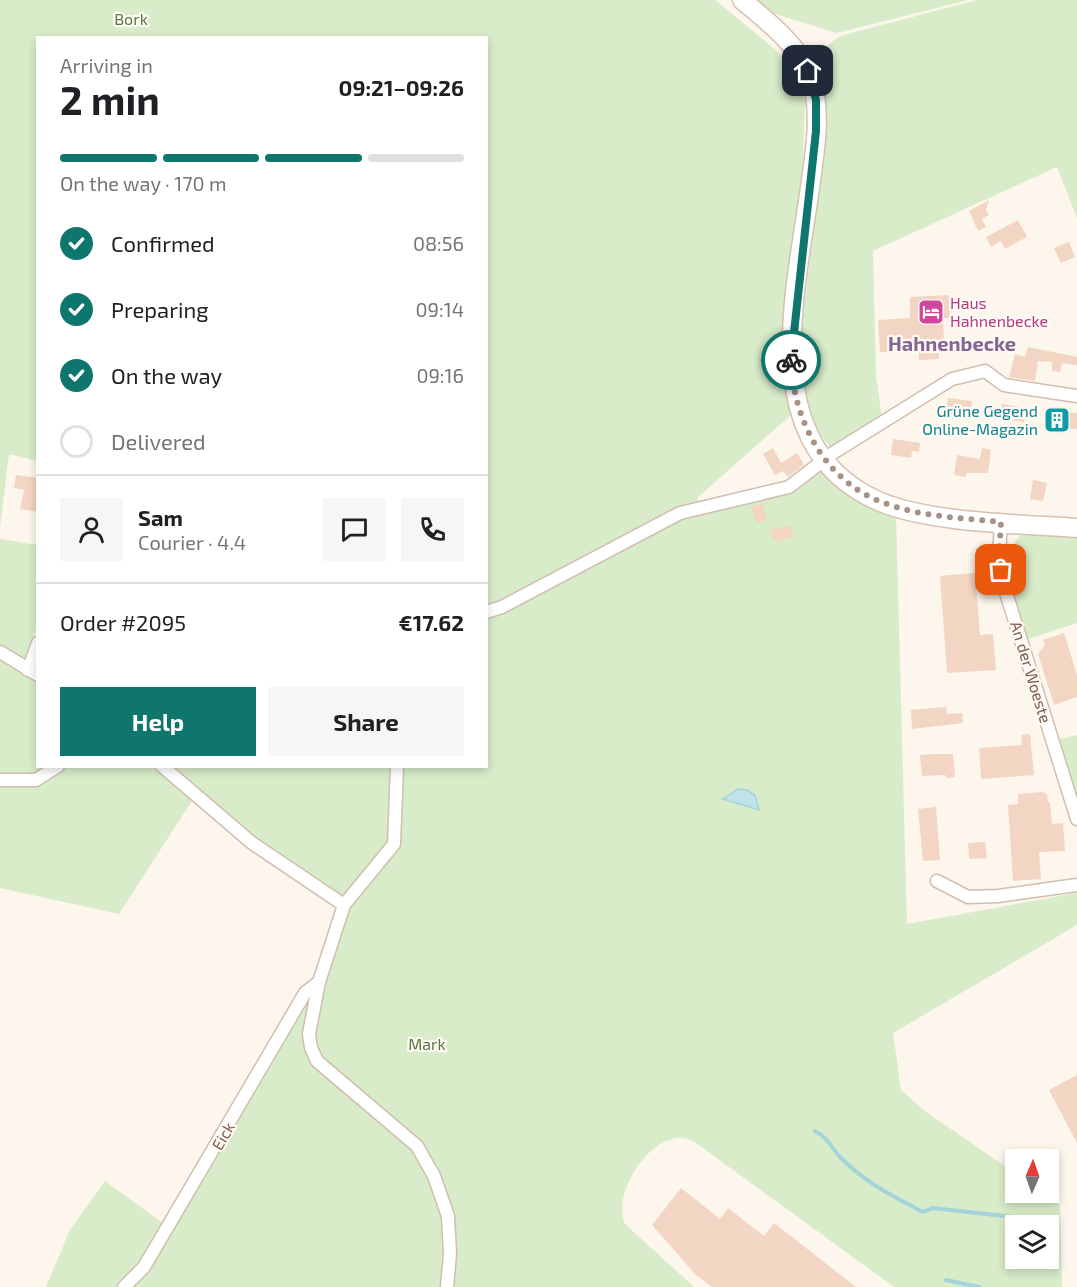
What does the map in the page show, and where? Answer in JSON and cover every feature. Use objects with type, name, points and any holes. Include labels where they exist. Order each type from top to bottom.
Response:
[{"type":"main road","points":[[742,0],[801,58],[808,71],[816,100],[814,161],[790,356],[795,401],[809,436],[842,478],[874,500],[917,512],[1077,528]]},
{"type":"street","points":[[488,611],[502,607],[680,513],[789,487],[826,460],[952,379],[985,370],[1004,385],[1077,396]]},
{"type":"street","name":"An der Woeste","points":[[1001,522],[999,556],[1003,583],[1077,819]]},
{"type":"street","points":[[0,652],[33,673],[36,655]]},
{"type":"street","points":[[0,780],[36,780],[55,768]]},
{"type":"street","points":[[164,768],[252,843],[344,905]]},
{"type":"street","points":[[398,768],[394,844],[344,905],[319,982],[311,1020],[311,1048],[317,1060],[417,1146],[434,1176],[447,1216],[450,1254],[447,1287]]},
{"type":"street","points":[[937,881],[968,897],[998,896],[1077,885]]},
{"type":"street","name":"Eick","points":[[124,1287],[144,1267],[305,993],[319,982]]},
{"type":"green space","name":"Bork","points":[[0,0],[715,0],[776,50],[797,76],[805,101],[803,161],[785,321],[782,376],[791,415],[697,498],[701,506],[488,606],[488,36],[36,36],[36,461],[9,454],[0,527]]},
{"type":"green space","points":[[754,0],[968,0],[837,33],[769,12]]},
{"type":"green space","points":[[977,0],[1077,0],[1077,218],[1057,167],[873,251],[876,376],[882,418],[831,448],[823,439],[807,406],[798,357],[822,160],[825,97],[821,70],[823,49],[840,36]]},
{"type":"green space","name":"Mark","points":[[825,465],[838,487],[882,512],[896,515],[907,924],[1077,893],[1077,925],[893,1033],[901,1090],[926,1112],[1005,1166],[1005,1203],[1060,1204],[1062,1287],[894,1287],[696,1143],[682,1138],[668,1141],[654,1149],[641,1161],[631,1177],[622,1209],[625,1224],[694,1287],[450,1287],[450,1216],[437,1164],[431,1176],[443,1218],[445,1257],[443,1287],[127,1287],[304,999],[320,987],[346,905],[397,846],[401,768],[488,768],[488,616],[681,517],[790,488]]},
{"type":"green space","points":[[1024,534],[1077,538],[1077,623],[1025,640],[1014,600],[1010,568],[1011,553],[1015,542]]},
{"type":"green space","points":[[0,539],[36,545],[36,628],[27,666],[0,650]]},
{"type":"green space","points":[[0,655],[36,677],[36,768],[52,768],[26,780],[0,778]]},
{"type":"green space","points":[[1077,735],[1077,802],[1057,740]]},
{"type":"green space","points":[[60,768],[155,768],[193,799],[119,914],[0,888],[0,781],[28,784]]},
{"type":"green space","points":[[171,768],[395,768],[391,843],[344,903],[254,838]]},
{"type":"green space","points":[[105,1181],[167,1226],[142,1266],[121,1287],[46,1287],[70,1230]]},
{"type":"water","points":[[738,789],[747,790],[755,795],[759,810],[723,799]]},
{"type":"building","points":[[989,200],[986,210],[989,215],[982,219],[986,227],[978,231],[969,211]]},
{"type":"building","points":[[1018,220],[1027,237],[1005,249],[1001,241],[991,247],[986,237]]},
{"type":"building","points":[[1069,242],[1075,257],[1061,263],[1054,248]]},
{"type":"building","points":[[949,295],[950,318],[943,318],[944,346],[938,346],[939,359],[919,360],[919,351],[880,352],[878,320],[910,318],[910,297]]},
{"type":"building","points":[[1028,347],[1077,357],[1077,365],[1062,363],[1060,372],[1052,371],[1052,362],[1038,361],[1035,381],[1009,377],[1015,354],[1025,357]]},
{"type":"building","points":[[948,398],[972,401],[970,417],[946,413]]},
{"type":"building","points":[[1002,404],[1026,408],[1024,422],[1000,419]]},
{"type":"building","points":[[1048,411],[1077,413],[1077,429],[1047,427]]},
{"type":"building","points":[[893,439],[920,443],[919,452],[912,451],[911,458],[891,455]]},
{"type":"building","points":[[773,448],[781,463],[797,453],[804,465],[788,477],[783,471],[775,475],[763,454]]},
{"type":"building","points":[[982,448],[991,450],[988,473],[966,473],[966,477],[954,475],[957,455],[980,459]]},
{"type":"building","points":[[16,475],[36,478],[36,512],[20,509],[24,490],[14,488]]},
{"type":"building","points":[[1033,480],[1047,483],[1043,501],[1030,499]]},
{"type":"building","points":[[763,503],[767,520],[756,523],[751,507]]},
{"type":"building","points":[[790,525],[793,537],[774,542],[770,530]]},
{"type":"building","points":[[975,573],[980,635],[993,634],[996,670],[947,673],[940,576]]},
{"type":"building","points":[[1064,633],[1077,675],[1077,697],[1054,705],[1038,654],[1045,645],[1043,640]]},
{"type":"building","points":[[946,707],[947,714],[962,713],[963,723],[912,729],[911,710]]},
{"type":"building","points":[[1030,734],[1034,775],[981,779],[979,748],[1022,745],[1021,735]]},
{"type":"building","points":[[953,754],[955,777],[922,776],[920,755]]},
{"type":"building","points":[[1043,792],[1047,794],[1048,802],[1050,802],[1052,824],[1063,823],[1065,851],[1039,852],[1041,879],[1013,881],[1008,805],[1018,804],[1018,794]]},
{"type":"building","points":[[936,807],[940,860],[923,861],[918,809]]},
{"type":"building","points":[[985,842],[987,858],[969,859],[968,843]]},
{"type":"building","points":[[1077,1075],[1077,1143],[1049,1090]]},
{"type":"building","points":[[681,1188],[720,1219],[728,1208],[764,1236],[774,1223],[856,1287],[712,1287],[696,1275],[652,1225]]},
{"type":"waterway","points":[[815,1131],[824,1137],[841,1158],[860,1175],[923,1212],[933,1208],[1005,1216]]},
{"type":"waterway","points":[[946,1280],[979,1287]]},
{"type":"way so far","points":[[791,360],[795,401],[809,436],[842,478],[874,500],[889,505],[917,512],[1001,522],[999,556],[1001,570]]},
{"type":"place","name":"Haus Hahnenbecke","points":[[931,312]]},
{"type":"place","name":"Grüne Gegend Online-Magazin","points":[[1057,420]]},
{"type":"district","name":"Hahnenbecke","points":[[952,344]]},
{"type":"route","points":[[791,360],[792,325],[816,131],[816,100],[808,71]]}]
